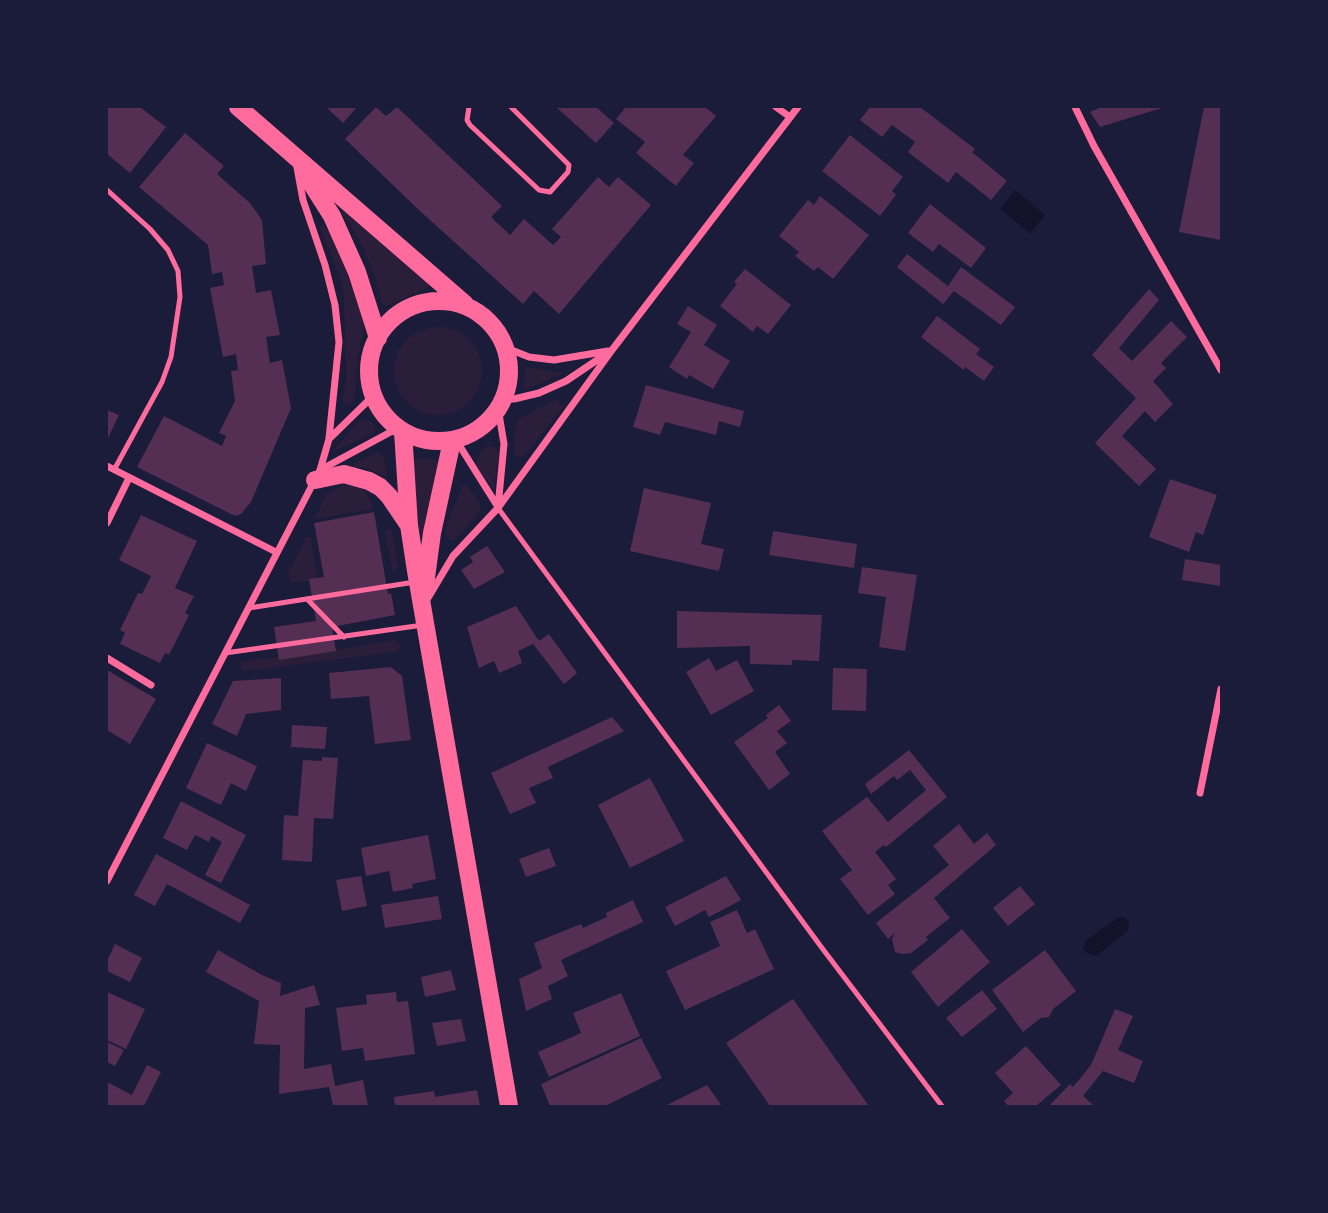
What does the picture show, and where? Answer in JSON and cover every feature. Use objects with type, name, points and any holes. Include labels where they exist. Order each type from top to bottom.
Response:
[{"type":"main road","points":[[238,107],[471,309],[486,319],[498,333],[509,367],[508,385],[500,403],[481,428],[454,440],[425,439],[400,429],[380,409],[373,396],[369,375],[378,338],[387,324],[417,305],[435,301],[471,309]]},
{"type":"main road","points":[[295,157],[332,216],[357,272],[378,338]]},
{"type":"main road","points":[[400,429],[409,525],[418,582],[509,1106]]},
{"type":"main road","points":[[423,606],[429,545],[454,440]]},
{"type":"main road","points":[[317,475],[344,474],[369,481],[389,496],[409,525]]},
{"type":"street","points":[[776,107],[790,117]]},
{"type":"street","points":[[423,606],[453,556],[498,508],[612,350],[798,107]]},
{"type":"street","points":[[1075,107],[1094,146],[1221,370]]},
{"type":"street","points":[[107,880],[317,475],[329,439],[339,342],[335,305],[303,200],[295,157]]},
{"type":"street","points":[[504,347],[529,357],[554,360],[612,350]]},
{"type":"street","points":[[498,508],[504,444],[500,403],[539,393],[566,381],[612,350]]},
{"type":"street","points":[[329,439],[373,396]]},
{"type":"street","points":[[317,475],[400,429]]},
{"type":"street","points":[[454,440],[498,508]]},
{"type":"street","points":[[111,468],[276,552]]},
{"type":"street","points":[[107,523],[129,478]]},
{"type":"street","points":[[107,658],[151,685]]},
{"type":"street","points":[[1200,793],[1221,689]]},
{"type":"lane","points":[[469,107],[467,120],[470,125],[539,190],[550,192],[568,172],[569,165],[511,107]]},
{"type":"lane","points":[[107,190],[150,229],[168,250],[178,271],[180,296],[171,357],[162,383],[111,468]]},
{"type":"lane","points":[[498,508],[822,948],[942,1106]]},
{"type":"lane","points":[[247,609],[418,582]]},
{"type":"lane","points":[[307,599],[344,637]]},
{"type":"lane","points":[[224,653],[426,624]]},
{"type":"shaded area","points":[[1015,190],[1045,215],[1030,233],[1000,209]]},
{"type":"shaded area","points":[[342,208],[429,280],[429,287],[387,306],[382,304],[376,279],[361,243],[341,211]]},
{"type":"shaded area","points":[[323,224],[337,242],[344,257],[363,318],[355,395],[350,405],[343,402],[346,377],[344,299],[341,279],[320,228]]},
{"type":"shaded area","points":[[438,327],[455,331],[469,340],[478,354],[482,371],[478,388],[469,402],[455,411],[438,415],[421,411],[407,402],[398,388],[394,371],[398,354],[407,340],[421,331]]},
{"type":"shaded area","points":[[526,367],[563,373],[523,391]]},
{"type":"shaded area","points":[[556,399],[563,407],[526,454],[522,457],[514,455],[517,420]]},
{"type":"shaded area","points":[[361,420],[374,424],[375,432],[334,451],[336,447]]},
{"type":"shaded area","points":[[491,445],[499,451],[494,491],[476,465],[480,453]]},
{"type":"shaded area","points":[[379,452],[384,456],[387,477],[364,467],[354,467],[354,463]]},
{"type":"shaded area","points":[[419,458],[441,463],[440,483],[427,514],[421,538],[410,469],[412,461]]},
{"type":"shaded area","points":[[466,485],[480,503],[480,511],[452,541],[445,532],[463,486]]},
{"type":"shaded area","points":[[341,486],[363,489],[373,509],[314,519],[328,492]]},
{"type":"shaded area","points":[[392,529],[398,568],[393,574],[385,530]]},
{"type":"shaded area","points":[[307,536],[311,538],[317,578],[292,582],[288,574]]},
{"type":"shaded area","points":[[394,640],[401,645],[396,652],[246,671],[241,669],[241,663],[244,661],[278,657],[279,660]]},
{"type":"shaded area","points":[[1119,917],[1129,922],[1128,931],[1096,956],[1087,953],[1083,948],[1086,940]]},
{"type":"building","points":[[107,107],[140,107],[166,127],[130,173],[107,154]]},
{"type":"building","points":[[326,107],[357,107],[343,123]]},
{"type":"building","points":[[376,107],[386,116],[397,107],[502,206],[491,217],[510,235],[524,219],[553,245],[561,237],[552,229],[598,177],[609,187],[618,177],[651,205],[559,314],[534,291],[523,304],[345,139]]},
{"type":"building","points":[[556,107],[596,107],[614,123],[596,143]]},
{"type":"building","points":[[626,107],[705,107],[716,116],[683,155],[694,163],[676,186],[636,153],[645,142],[616,119]]},
{"type":"building","points":[[870,107],[920,107],[975,149],[972,152],[1007,181],[991,200],[956,172],[948,183],[908,152],[915,142],[892,125],[882,137],[860,120]]},
{"type":"building","points":[[1102,107],[1165,107],[1100,127],[1090,112]]},
{"type":"building","points":[[1204,107],[1221,107],[1221,240],[1179,232]]},
{"type":"building","points":[[185,133],[224,166],[217,174],[250,203],[262,220],[266,264],[252,266],[256,293],[271,290],[280,335],[266,337],[270,363],[282,360],[291,408],[251,502],[241,514],[235,516],[137,467],[164,416],[222,446],[226,436],[219,433],[235,401],[231,371],[238,370],[236,354],[223,357],[210,288],[224,285],[222,272],[212,274],[208,245],[139,187]]},
{"type":"building","points":[[850,135],[903,177],[892,191],[896,195],[880,216],[822,171]]},
{"type":"building","points":[[820,196],[869,235],[833,279],[818,267],[814,271],[795,256],[799,252],[779,236],[808,200],[814,205]]},
{"type":"building","points":[[930,204],[986,248],[971,268],[939,244],[933,252],[908,233]]},
{"type":"building","points":[[907,254],[948,286],[961,267],[1015,307],[1001,325],[954,291],[943,304],[897,267]]},
{"type":"building","points":[[745,269],[791,305],[768,334],[757,326],[753,332],[720,306]]},
{"type":"building","points":[[1149,289],[1159,300],[1119,348],[1132,361],[1171,321],[1187,337],[1161,363],[1166,368],[1153,381],[1173,404],[1155,422],[1145,411],[1122,436],[1156,469],[1139,486],[1095,443],[1136,398],[1092,355]]},
{"type":"building","points":[[688,306],[717,325],[704,345],[730,361],[713,389],[689,375],[687,379],[669,367],[691,332],[677,324]]},
{"type":"building","points":[[937,316],[980,349],[976,354],[994,367],[984,381],[965,367],[964,370],[921,337]]},
{"type":"building","points":[[646,385],[744,411],[740,427],[719,421],[716,435],[665,422],[660,435],[633,427]]},
{"type":"building","points":[[107,410],[119,415],[107,440]]},
{"type":"building","points":[[1170,479],[1217,495],[1203,535],[1196,532],[1189,552],[1149,537]]},
{"type":"building","points":[[644,488],[711,503],[701,544],[724,549],[719,571],[630,551]]},
{"type":"building","points":[[374,512],[388,594],[391,593],[395,615],[332,627],[336,651],[279,660],[274,627],[316,621],[309,579],[324,577],[314,523]]},
{"type":"building","points":[[141,515],[197,541],[175,588],[194,596],[185,613],[189,615],[169,655],[165,653],[160,663],[120,644],[125,633],[120,630],[138,593],[142,594],[151,576],[119,560]]},
{"type":"building","points":[[773,531],[857,544],[854,568],[769,555]]},
{"type":"building","points":[[487,546],[505,572],[474,589],[461,570],[473,562],[470,557]]},
{"type":"building","points":[[1185,559],[1221,565],[1221,586],[1182,580]]},
{"type":"building","points":[[862,567],[917,575],[905,651],[879,647],[886,597],[858,593]]},
{"type":"building","points":[[516,606],[539,641],[549,634],[577,673],[564,684],[533,644],[518,651],[522,663],[499,673],[494,661],[479,668],[467,627]]},
{"type":"building","points":[[677,611],[822,615],[819,661],[792,660],[792,665],[750,664],[750,646],[677,648]]},
{"type":"building","points":[[709,658],[716,671],[737,660],[754,691],[711,715],[686,672]]},
{"type":"building","points":[[391,667],[402,676],[411,740],[375,744],[369,696],[331,699],[329,673]]},
{"type":"building","points":[[833,668],[867,669],[866,711],[832,710]]},
{"type":"building","points":[[107,670],[156,699],[130,744],[107,730]]},
{"type":"building","points":[[281,678],[281,710],[246,714],[237,736],[212,724],[233,681]]},
{"type":"building","points":[[779,705],[791,721],[777,731],[787,743],[775,752],[790,774],[769,790],[734,742],[768,718],[766,715]]},
{"type":"building","points":[[612,717],[624,731],[548,767],[553,778],[529,788],[536,803],[510,814],[491,773]]},
{"type":"building","points":[[292,725],[327,727],[325,749],[291,747]]},
{"type":"building","points":[[207,743],[257,766],[246,791],[231,783],[221,805],[186,788]]},
{"type":"building","points":[[909,750],[947,797],[886,847],[884,845],[875,852],[896,879],[888,885],[895,894],[868,915],[840,879],[852,870],[822,831],[867,797],[888,822],[926,790],[910,770],[897,780],[894,776],[871,794],[865,784]]},
{"type":"building","points":[[322,757],[338,758],[333,819],[314,818],[312,862],[282,860],[284,815],[298,816],[303,760],[322,761]]},
{"type":"building","points":[[650,778],[684,841],[630,868],[598,805]]},
{"type":"building","points":[[181,801],[246,835],[221,883],[205,875],[222,842],[211,836],[209,842],[195,835],[187,850],[163,838]]},
{"type":"building","points":[[959,824],[974,844],[987,833],[996,845],[934,898],[950,918],[911,953],[895,952],[892,939],[895,933],[888,939],[876,923],[949,865],[933,846]]},
{"type":"building","points":[[428,835],[436,879],[412,884],[413,888],[393,892],[389,871],[366,876],[361,848]]},
{"type":"building","points":[[549,848],[556,866],[526,877],[519,859]]},
{"type":"building","points":[[156,854],[250,905],[240,923],[167,884],[155,906],[134,895]]},
{"type":"building","points":[[361,876],[367,906],[342,911],[336,880]]},
{"type":"building","points":[[726,876],[741,900],[709,917],[705,910],[675,926],[665,907]]},
{"type":"building","points":[[1020,886],[1035,904],[1008,926],[993,908]]},
{"type":"building","points":[[438,896],[442,919],[385,928],[381,905]]},
{"type":"building","points":[[633,900],[643,922],[561,960],[568,976],[548,986],[552,999],[526,1011],[519,979],[542,968],[534,943],[581,924],[583,928],[607,917],[606,913]]},
{"type":"building","points":[[737,910],[747,933],[755,929],[774,969],[685,1010],[666,971],[720,946],[710,922]]},
{"type":"building","points":[[962,929],[990,962],[938,1007],[911,972]]},
{"type":"building","points":[[115,944],[142,958],[130,982],[107,971],[107,961]]},
{"type":"building","points":[[218,950],[281,983],[280,996],[314,985],[320,1005],[305,1008],[304,1069],[331,1064],[335,1086],[363,1080],[368,1106],[333,1106],[329,1087],[279,1094],[280,1045],[254,1044],[259,1001],[206,972]]},
{"type":"building","points":[[1045,950],[1076,991],[1053,1009],[1049,1017],[1041,1018],[1023,1032],[992,990]]},
{"type":"building","points":[[451,970],[456,990],[425,997],[421,977]]},
{"type":"building","points":[[982,990],[997,1009],[962,1037],[946,1018]]},
{"type":"building","points":[[107,992],[145,1009],[126,1049],[107,1040]]},
{"type":"building","points":[[396,992],[397,1002],[408,1001],[415,1054],[365,1061],[363,1048],[342,1051],[336,1008],[367,1004],[366,995]]},
{"type":"building","points":[[621,993],[640,1036],[549,1077],[538,1052],[581,1033],[573,1013]]},
{"type":"building","points":[[793,999],[869,1106],[770,1106],[726,1043]]},
{"type":"building","points":[[1115,1009],[1133,1016],[1118,1050],[1143,1061],[1134,1083],[1103,1071],[1083,1096],[1093,1105],[1049,1106],[1070,1084],[1073,1087],[1091,1065]]},
{"type":"building","points":[[461,1019],[466,1041],[437,1046],[432,1023]]},
{"type":"building","points":[[641,1038],[662,1078],[605,1106],[550,1106],[541,1084]]},
{"type":"building","points":[[107,1042],[124,1050],[115,1066],[107,1062]]},
{"type":"building","points":[[1026,1046],[1061,1085],[1036,1106],[1008,1106],[1004,1101],[1013,1093],[995,1073]]},
{"type":"building","points":[[147,1065],[161,1072],[144,1106],[107,1105],[107,1082],[132,1095]]},
{"type":"building","points":[[707,1085],[722,1106],[665,1106]]},
{"type":"building","points":[[477,1090],[480,1106],[395,1106],[394,1097],[434,1091],[435,1097]]}]
